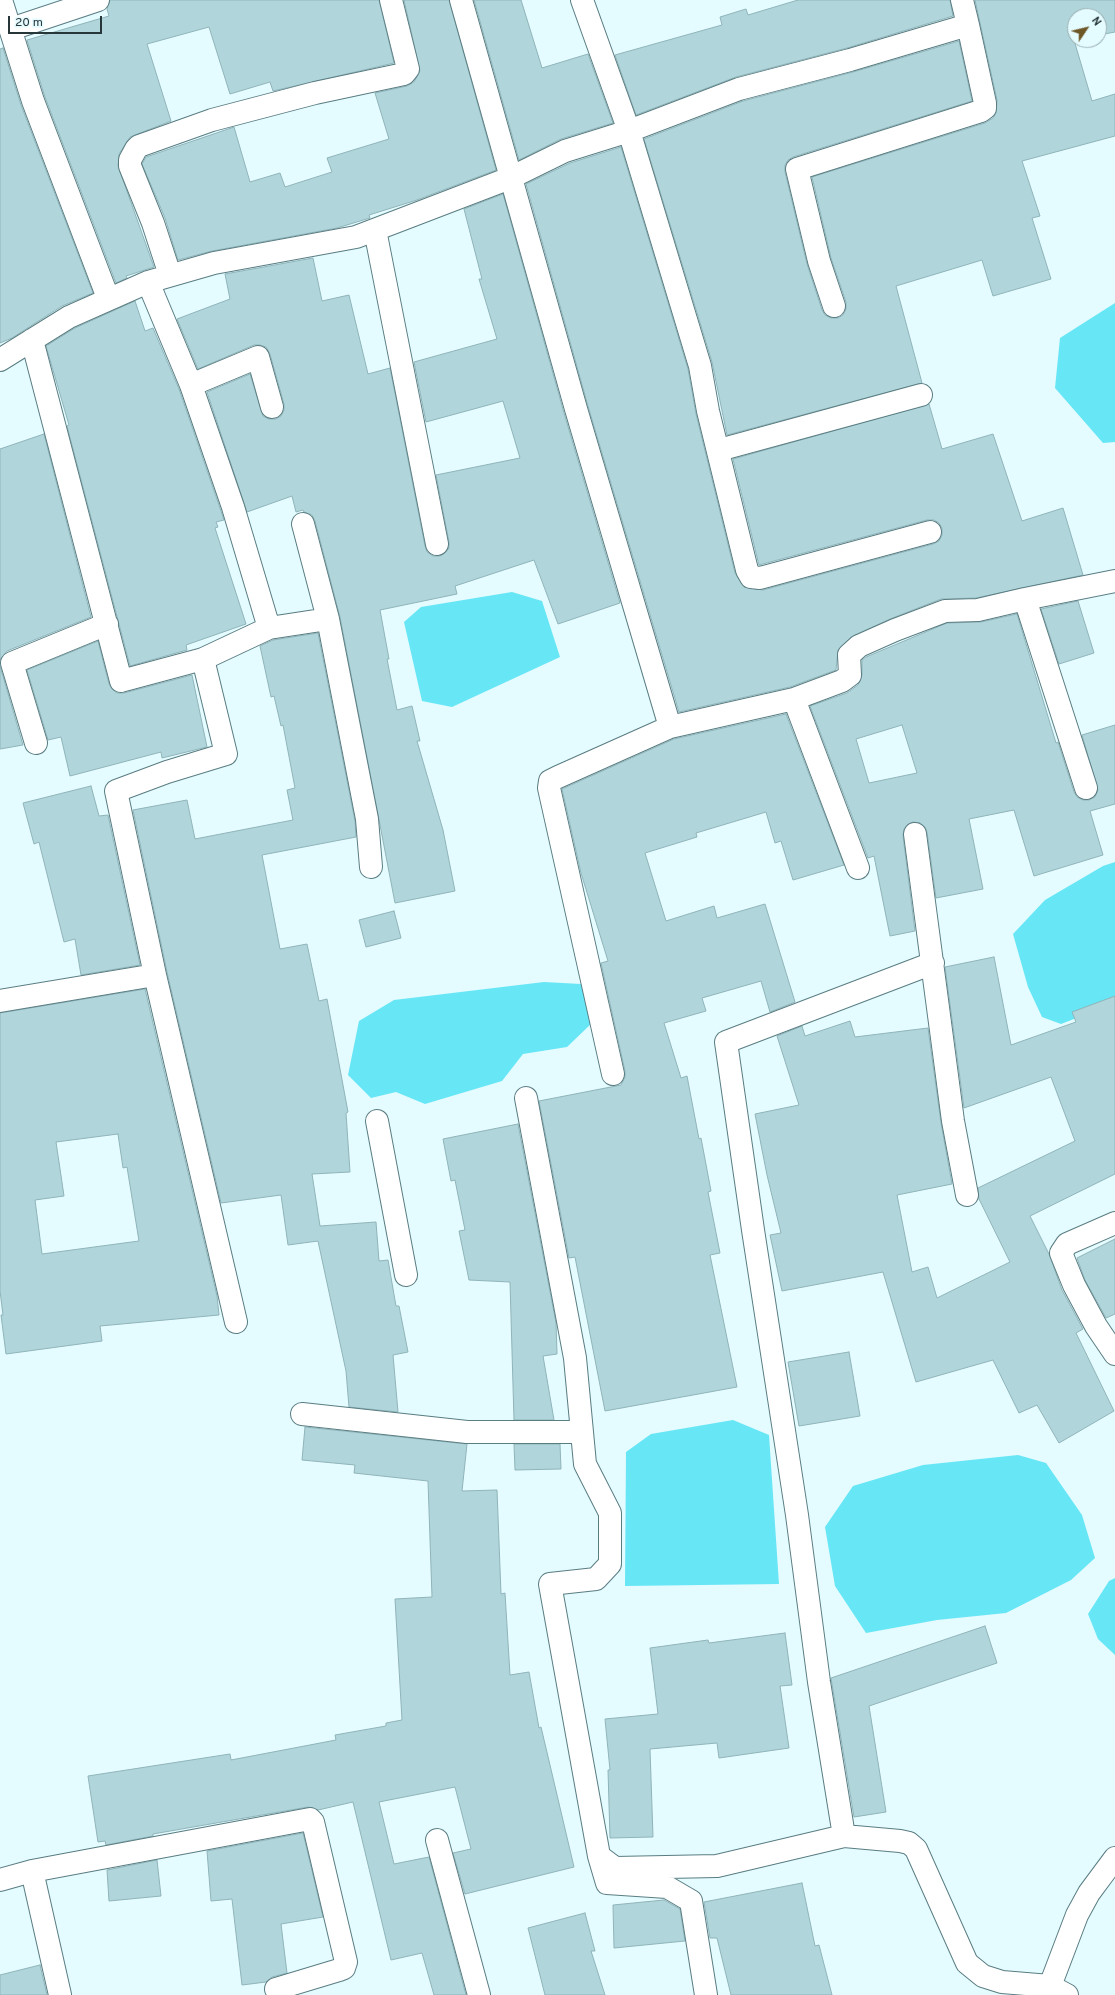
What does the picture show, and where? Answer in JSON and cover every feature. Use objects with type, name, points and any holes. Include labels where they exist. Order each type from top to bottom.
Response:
[{"type":"street","points":[[1,0],[33,100],[108,298]]},
{"type":"street","points":[[11,29],[98,0]]},
{"type":"street","points":[[170,275],[130,166],[130,160],[136,149],[139,146],[212,120],[315,93],[404,74],[408,69],[391,0]]},
{"type":"street","points":[[461,0],[576,409],[670,727]]},
{"type":"street","points":[[582,0],[629,131],[700,366],[708,411],[719,450],[747,570],[751,577],[755,578],[767,576],[930,532]]},
{"type":"street","points":[[834,306],[819,261],[797,169],[981,111],[985,108],[962,0]]},
{"type":"street","points":[[0,360],[69,317],[108,298],[148,282],[214,263],[356,237],[510,178],[565,151],[629,131],[739,89],[850,60],[968,25]]},
{"type":"street","points":[[375,230],[437,544]]},
{"type":"street","points":[[148,282],[191,385],[233,506],[269,628]]},
{"type":"street","points":[[32,340],[121,681],[203,659],[269,628],[328,619]]},
{"type":"street","points":[[191,385],[258,357],[272,407]]},
{"type":"street","points":[[719,450],[921,395]]},
{"type":"street","points":[[303,524],[328,619],[367,819],[371,867]]},
{"type":"street","points":[[613,1074],[549,788],[550,781],[670,727],[794,699],[847,678],[850,675],[849,655],[853,650],[895,630],[945,611],[978,610],[1115,581]]},
{"type":"street","points":[[1025,599],[1071,746],[1086,788]]},
{"type":"street","points":[[36,743],[12,663],[107,624]]},
{"type":"street","points":[[203,659],[226,754],[167,772],[116,791],[155,975],[236,1322]]},
{"type":"street","points":[[794,699],[858,868]]},
{"type":"street","points":[[915,834],[953,1121],[967,1195]]},
{"type":"street","points":[[844,1836],[819,1682],[797,1514],[726,1042],[933,963]]},
{"type":"street","points":[[0,1001],[155,975]]},
{"type":"street","points":[[526,1098],[575,1358],[584,1464],[610,1513],[610,1564],[596,1579],[550,1584],[599,1856],[607,1883],[667,1887],[691,1901],[706,1995]]},
{"type":"street","points":[[377,1121],[406,1275]]},
{"type":"street","points":[[1115,1223],[1067,1244],[1061,1253],[1074,1285],[1096,1326],[1115,1354]]},
{"type":"street","points":[[302,1414],[467,1432],[582,1432]]},
{"type":"street","points":[[0,1880],[32,1871],[310,1820],[313,1822],[346,1962],[344,1968],[339,1970],[276,1989]]},
{"type":"street","points":[[599,1856],[615,1868],[717,1866],[844,1836],[908,1843],[916,1849],[967,1963],[983,1976],[1002,1982],[1059,1991],[1076,1915],[1088,1893],[1115,1858]]},
{"type":"street","points":[[437,1840],[479,1995]]},
{"type":"street","points":[[32,1871],[60,1995]]},
{"type":"water","points":[[1115,303],[1115,442],[1103,443],[1055,388],[1060,338]]},
{"type":"water","points":[[512,592],[542,601],[560,657],[452,707],[422,701],[404,622],[421,607]]},
{"type":"water","points":[[1115,862],[1115,1003],[1061,1024],[1042,1017],[1028,987],[1013,934],[1045,900],[1103,866]]},
{"type":"water","points":[[544,982],[581,984],[592,1023],[567,1047],[523,1054],[502,1081],[425,1104],[396,1092],[371,1098],[348,1075],[359,1021],[394,1000]]},
{"type":"water","points":[[733,1420],[769,1435],[779,1584],[625,1586],[626,1452],[651,1434]]},
{"type":"water","points":[[1018,1455],[1046,1463],[1082,1515],[1095,1558],[1071,1580],[1006,1613],[937,1620],[866,1633],[835,1586],[825,1527],[853,1486],[923,1465]]},
{"type":"water","points":[[1115,1578],[1115,1655],[1098,1639],[1088,1614],[1109,1581]]},
{"type":"building","points":[[110,0],[379,0],[394,63],[273,91],[270,82],[230,94],[209,27],[147,44],[171,121],[130,137],[119,154],[118,166],[154,267],[126,276],[127,278],[116,283],[45,97],[27,40],[109,16],[107,9]]},
{"type":"building","points":[[404,0],[449,0],[496,170],[417,200],[369,215],[370,218],[337,228],[212,251],[178,260],[165,218],[142,164],[146,157],[234,127],[250,182],[280,173],[285,187],[332,172],[327,158],[389,139],[375,93],[407,86],[414,82],[420,71]]},
{"type":"building","points":[[474,0],[521,0],[542,68],[588,54],[613,123],[561,139],[519,160]]},
{"type":"building","points":[[798,0],[950,0],[953,16],[847,48],[736,77],[636,115],[615,55],[722,25],[720,17],[746,9],[748,15]]},
{"type":"building","points":[[975,0],[1115,0],[1115,32],[1107,34],[1107,8],[1067,8],[1067,48],[1076,48],[1092,101],[1115,94],[1115,136],[1022,161],[1040,216],[1032,218],[1051,279],[993,296],[982,260],[896,286],[922,383],[727,435],[712,362],[644,139],[743,101],[853,72],[959,41],[972,101],[793,157],[788,160],[785,165],[785,172],[807,264],[822,310],[825,315],[831,318],[838,318],[843,315],[846,309],[846,302],[831,258],[812,177],[985,123],[993,118],[996,113],[997,100]]},
{"type":"building","points":[[3,48],[21,105],[93,293],[62,306],[12,338],[0,343],[0,49]]},
{"type":"building","points":[[621,147],[688,369],[696,414],[735,573],[744,587],[763,590],[933,544],[939,541],[942,535],[942,528],[939,523],[934,520],[927,520],[759,565],[733,459],[929,404],[942,449],[993,434],[1022,521],[1063,508],[1083,575],[976,598],[941,599],[890,619],[851,637],[838,650],[836,670],[790,687],[679,712],[588,406],[526,184],[570,163]]},
{"type":"building","points":[[503,194],[564,413],[620,603],[558,624],[534,560],[455,586],[457,594],[380,610],[389,659],[387,659],[397,710],[412,706],[420,741],[417,741],[443,830],[455,891],[395,903],[340,617],[315,521],[312,515],[304,512],[303,510],[296,512],[292,496],[247,512],[207,392],[250,374],[263,416],[269,419],[276,419],[281,416],[284,410],[284,404],[270,354],[266,347],[254,345],[198,369],[177,319],[230,299],[225,274],[313,258],[322,301],[349,295],[368,374],[390,368],[425,546],[427,552],[433,556],[440,556],[449,548],[449,542],[436,475],[520,458],[503,401],[426,422],[414,362],[497,339],[479,279],[482,279],[464,209]]},
{"type":"building","points":[[135,301],[145,331],[153,328],[179,389],[221,511],[224,520],[216,522],[218,527],[215,528],[246,624],[186,645],[187,650],[130,666],[67,426],[69,425],[46,346],[75,328]]},
{"type":"building","points":[[44,434],[91,617],[7,651],[0,660],[0,449]]},
{"type":"building","points":[[1078,601],[1094,653],[1059,664],[1041,609]]},
{"type":"building","points":[[1017,614],[1056,743],[1058,742],[1074,792],[1077,797],[1083,800],[1089,800],[1095,797],[1098,790],[1082,735],[1115,725],[1115,804],[1090,811],[1103,855],[1034,876],[1014,810],[969,819],[983,889],[936,898],[927,832],[925,827],[920,823],[913,822],[908,824],[904,829],[903,836],[915,931],[890,936],[874,856],[868,858],[810,706],[847,693],[858,685],[862,675],[862,660],[866,657],[947,623],[981,622]],"holes":[[[902,725],[917,773],[869,783],[856,739]]]},
{"type":"building","points":[[318,633],[355,821],[356,837],[262,855],[280,949],[307,944],[319,1001],[327,999],[348,1112],[346,1113],[350,1172],[312,1174],[320,1226],[376,1222],[379,1261],[388,1260],[396,1306],[399,1306],[408,1352],[393,1355],[398,1412],[349,1407],[346,1371],[318,1241],[288,1245],[281,1195],[221,1203],[167,972],[133,810],[187,800],[195,839],[293,820],[287,790],[295,788],[283,725],[281,726],[274,696],[271,697],[260,646],[273,640]]},
{"type":"building","points":[[98,641],[109,684],[117,693],[124,693],[192,675],[207,747],[162,758],[161,752],[70,776],[61,737],[48,740],[27,670]]},
{"type":"building","points":[[0,666],[23,745],[0,749]]},
{"type":"building","points":[[786,714],[844,865],[793,880],[781,841],[775,843],[766,812],[696,833],[697,837],[645,853],[666,921],[714,906],[717,918],[765,904],[795,1002],[770,1012],[761,981],[702,998],[706,1011],[664,1023],[681,1078],[687,1076],[699,1139],[701,1138],[711,1191],[708,1192],[720,1253],[710,1255],[737,1387],[605,1411],[575,1257],[569,1258],[539,1101],[621,1085],[625,1077],[625,1071],[601,963],[608,961],[581,873],[562,789],[674,739]]},
{"type":"building","points":[[91,786],[99,816],[108,815],[140,965],[81,975],[75,939],[64,942],[39,842],[34,844],[23,803]]},
{"type":"building","points":[[394,911],[401,938],[366,947],[359,920]]},
{"type":"building","points":[[994,957],[1011,1045],[1076,1022],[1072,1012],[1115,996],[1115,1174],[1030,1216],[1049,1254],[1062,1290],[1083,1329],[1076,1333],[1114,1411],[1059,1443],[1037,1405],[1019,1413],[993,1360],[916,1382],[883,1272],[782,1291],[770,1235],[781,1233],[767,1175],[755,1114],[799,1105],[777,1036],[802,1026],[805,1036],[850,1021],[855,1037],[928,1028],[941,1123],[952,1184],[897,1195],[912,1272],[928,1267],[937,1298],[1010,1262],[979,1199],[978,1188],[1075,1141],[1051,1077],[964,1108],[945,967]]},
{"type":"building","points":[[145,989],[217,1296],[219,1315],[100,1326],[102,1341],[6,1354],[1,1315],[3,1315],[0,1291],[0,1013]],"holes":[[[118,1134],[123,1168],[127,1167],[139,1241],[42,1254],[35,1200],[64,1196],[56,1142]]]},
{"type":"building","points":[[518,1124],[556,1323],[557,1354],[543,1356],[554,1420],[514,1420],[510,1282],[469,1280],[459,1231],[465,1230],[455,1180],[451,1181],[443,1139]]},
{"type":"building","points":[[1115,1239],[1115,1314],[1106,1318],[1085,1280],[1077,1258]]},
{"type":"building","points":[[849,1352],[860,1416],[799,1426],[788,1362]]},
{"type":"building","points":[[305,1427],[467,1444],[462,1491],[497,1490],[501,1594],[505,1593],[510,1675],[529,1672],[539,1728],[541,1727],[574,1867],[465,1894],[453,1853],[471,1849],[455,1787],[379,1802],[394,1864],[429,1857],[466,1995],[434,1995],[422,1953],[391,1960],[353,1802],[318,1810],[308,1807],[153,1834],[153,1836],[106,1845],[105,1841],[98,1842],[88,1776],[230,1754],[231,1760],[336,1740],[335,1735],[386,1726],[386,1723],[402,1720],[395,1599],[432,1597],[428,1481],[354,1473],[355,1465],[302,1460]]},
{"type":"building","points":[[514,1444],[560,1444],[561,1469],[515,1470]]},
{"type":"building","points":[[985,1626],[997,1663],[869,1706],[886,1812],[854,1817],[831,1678]]},
{"type":"building","points":[[785,1633],[792,1685],[780,1686],[789,1748],[719,1758],[717,1743],[650,1749],[653,1837],[610,1838],[608,1770],[610,1770],[605,1719],[658,1714],[650,1648],[708,1640],[709,1643]]},
{"type":"building","points":[[303,1833],[323,1917],[281,1924],[287,1973],[272,1977],[266,1982],[242,1985],[232,1899],[211,1901],[207,1851]]},
{"type":"building","points":[[157,1860],[161,1896],[109,1901],[107,1870]]},
{"type":"building","points":[[802,1883],[815,1946],[819,1945],[832,1995],[731,1995],[717,1938],[710,1938],[704,1902]]},
{"type":"building","points":[[664,1900],[680,1909],[685,1941],[614,1948],[613,1905]]},
{"type":"building","points":[[585,1913],[595,1951],[591,1951],[605,1995],[545,1995],[528,1928]]},
{"type":"building","points":[[40,1965],[47,1995],[0,1995],[0,1975]]}]
